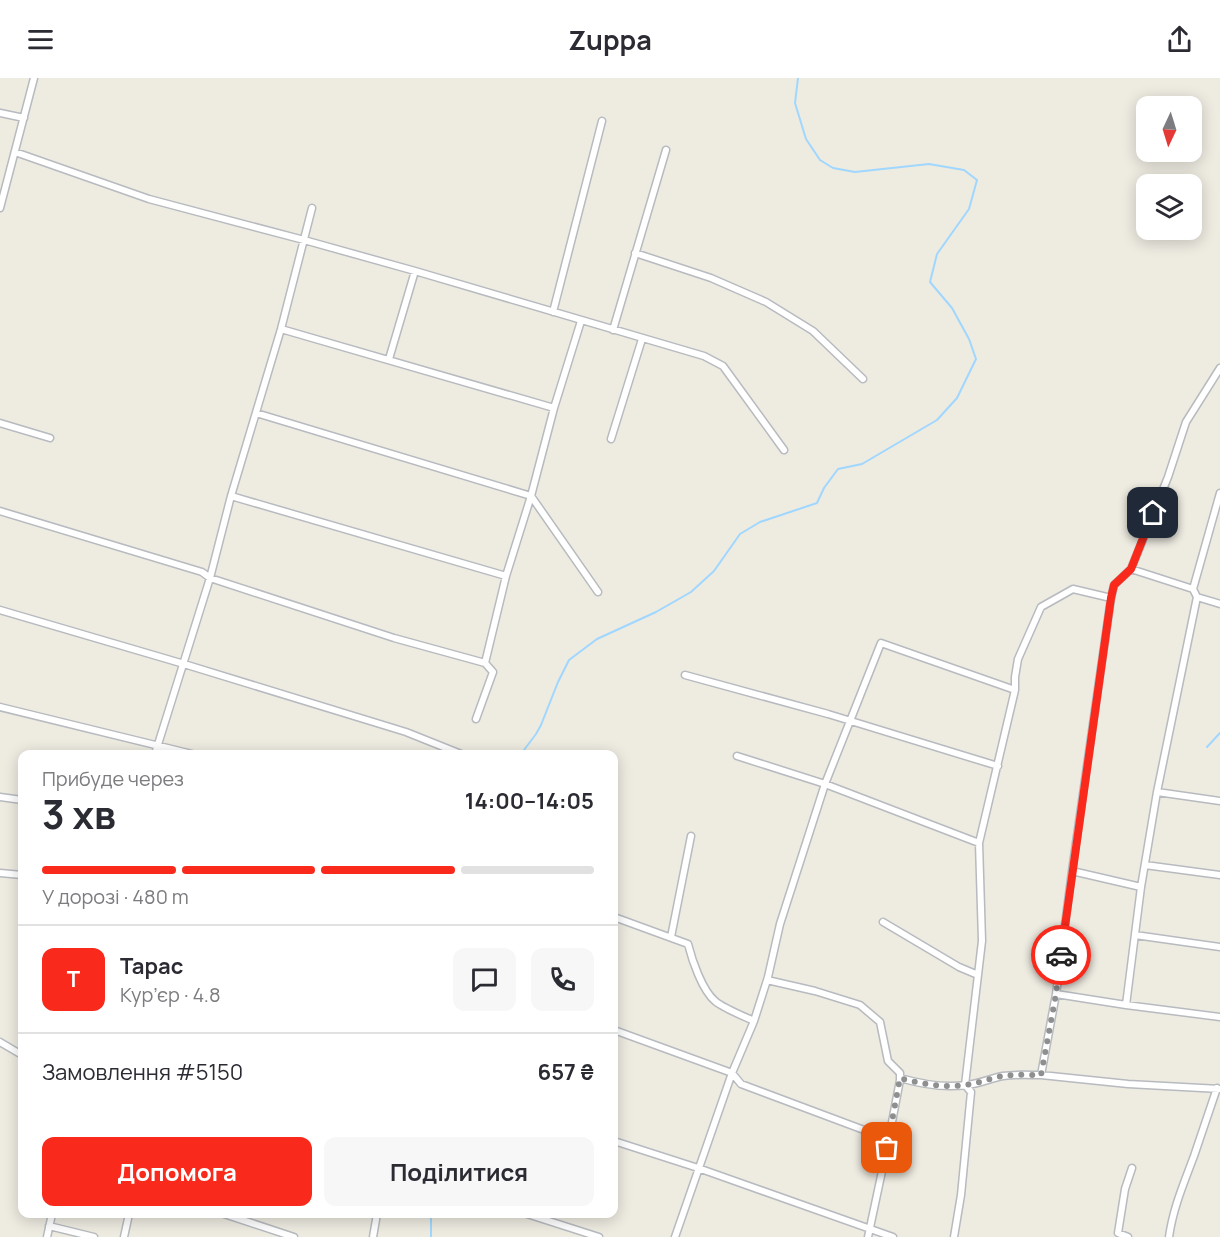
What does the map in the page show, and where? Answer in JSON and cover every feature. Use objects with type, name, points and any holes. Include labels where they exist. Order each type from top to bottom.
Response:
[{"type":"street","points":[[0,208],[34,78]]},
{"type":"street","points":[[0,113],[24,118]]},
{"type":"street","points":[[553,312],[602,121]]},
{"type":"street","points":[[613,330],[666,150]]},
{"type":"street","points":[[15,152],[148,200],[415,271],[704,356],[723,366],[784,450]]},
{"type":"street","points":[[156,750],[210,578],[231,496],[281,329],[312,208]]},
{"type":"street","points":[[635,253],[711,278],[766,302],[813,332],[863,379]]},
{"type":"street","points":[[389,360],[415,271]]},
{"type":"street","points":[[485,663],[506,576],[581,321]]},
{"type":"street","points":[[281,329],[554,408]]},
{"type":"street","points":[[610,439],[642,339]]},
{"type":"street","points":[[1041,1075],[1056,994],[1114,585],[1131,569],[1168,477],[1186,422],[1220,368]]},
{"type":"street","points":[[256,413],[531,496],[597,592]]},
{"type":"street","points":[[0,423],[50,438]]},
{"type":"street","points":[[1126,1005],[1141,887],[1157,792],[1197,597],[1193,589],[1220,494]]},
{"type":"street","points":[[231,496],[506,576]]},
{"type":"street","points":[[0,511],[202,572],[210,578],[394,638],[485,663],[493,672],[476,719]]},
{"type":"street","points":[[1131,569],[1193,589]]},
{"type":"street","points":[[954,1237],[961,1195],[971,1092],[965,1085],[982,941],[980,843],[1015,690],[1018,659],[1041,607],[1074,589],[1111,598]]},
{"type":"street","points":[[1197,597],[1220,604]]},
{"type":"street","points":[[0,610],[406,732],[450,750]]},
{"type":"street","points":[[675,1237],[732,1073],[754,1021],[767,980],[780,924],[825,784],[880,643],[1015,690]]},
{"type":"street","points":[[685,675],[850,721],[998,766]]},
{"type":"street","points":[[0,707],[174,750]]},
{"type":"street","points":[[737,756],[825,784],[980,843]]},
{"type":"street","points":[[1157,792],[1220,801]]},
{"type":"street","points":[[0,797],[18,799]]},
{"type":"street","points":[[671,937],[691,836]]},
{"type":"street","points":[[1145,865],[1220,875]]},
{"type":"street","points":[[1072,871],[1141,887]]},
{"type":"street","points":[[0,873],[18,875]]},
{"type":"street","points":[[618,918],[688,944],[706,989],[715,1001],[754,1021]]},
{"type":"street","points":[[883,922],[958,967],[978,975]]},
{"type":"street","points":[[1135,935],[1220,948]]},
{"type":"street","points":[[767,980],[815,991],[860,1005],[880,1022],[888,1061],[900,1073],[900,1078],[868,1237]]},
{"type":"street","points":[[1056,994],[1220,1017]]},
{"type":"street","points":[[618,1031],[732,1073],[741,1084],[880,1136],[888,1143]]},
{"type":"street","points":[[0,1042],[18,1053]]},
{"type":"street","points":[[900,1078],[938,1085],[965,1085],[1003,1076],[1041,1075],[1128,1084],[1219,1088],[1180,1190],[1168,1237]]},
{"type":"street","points":[[618,1143],[698,1168],[893,1237]]},
{"type":"street","points":[[1128,1237],[1118,1233],[1125,1189],[1132,1168]]},
{"type":"street","points":[[47,1237],[51,1218]]},
{"type":"street","points":[[124,1237],[128,1218]]},
{"type":"street","points":[[236,1218],[294,1237]]},
{"type":"street","points":[[373,1237],[376,1218]]},
{"type":"street","points":[[540,1218],[599,1237]]},
{"type":"street","points":[[50,1226],[93,1237]]},
{"type":"waterway","points":[[524,750],[541,725],[569,660],[597,639],[656,612],[691,592],[714,571],[740,534],[760,522],[817,503],[824,488],[838,469],[862,464],[937,420],[957,398],[976,359],[969,339],[952,308],[930,282],[937,254],[969,209],[977,180],[964,170],[929,164],[855,172],[833,168],[820,160],[806,139],[795,103],[798,78]]},
{"type":"waterway","points":[[1207,747],[1220,733]]},
{"type":"waterway","points":[[431,1218],[431,1237]]},
{"type":"way so far","points":[[887,1148],[900,1078],[947,1086],[965,1085],[1003,1076],[1041,1075],[1061,955]]},
{"type":"route","points":[[1061,955],[1111,598],[1114,585],[1131,569],[1153,513]]}]
